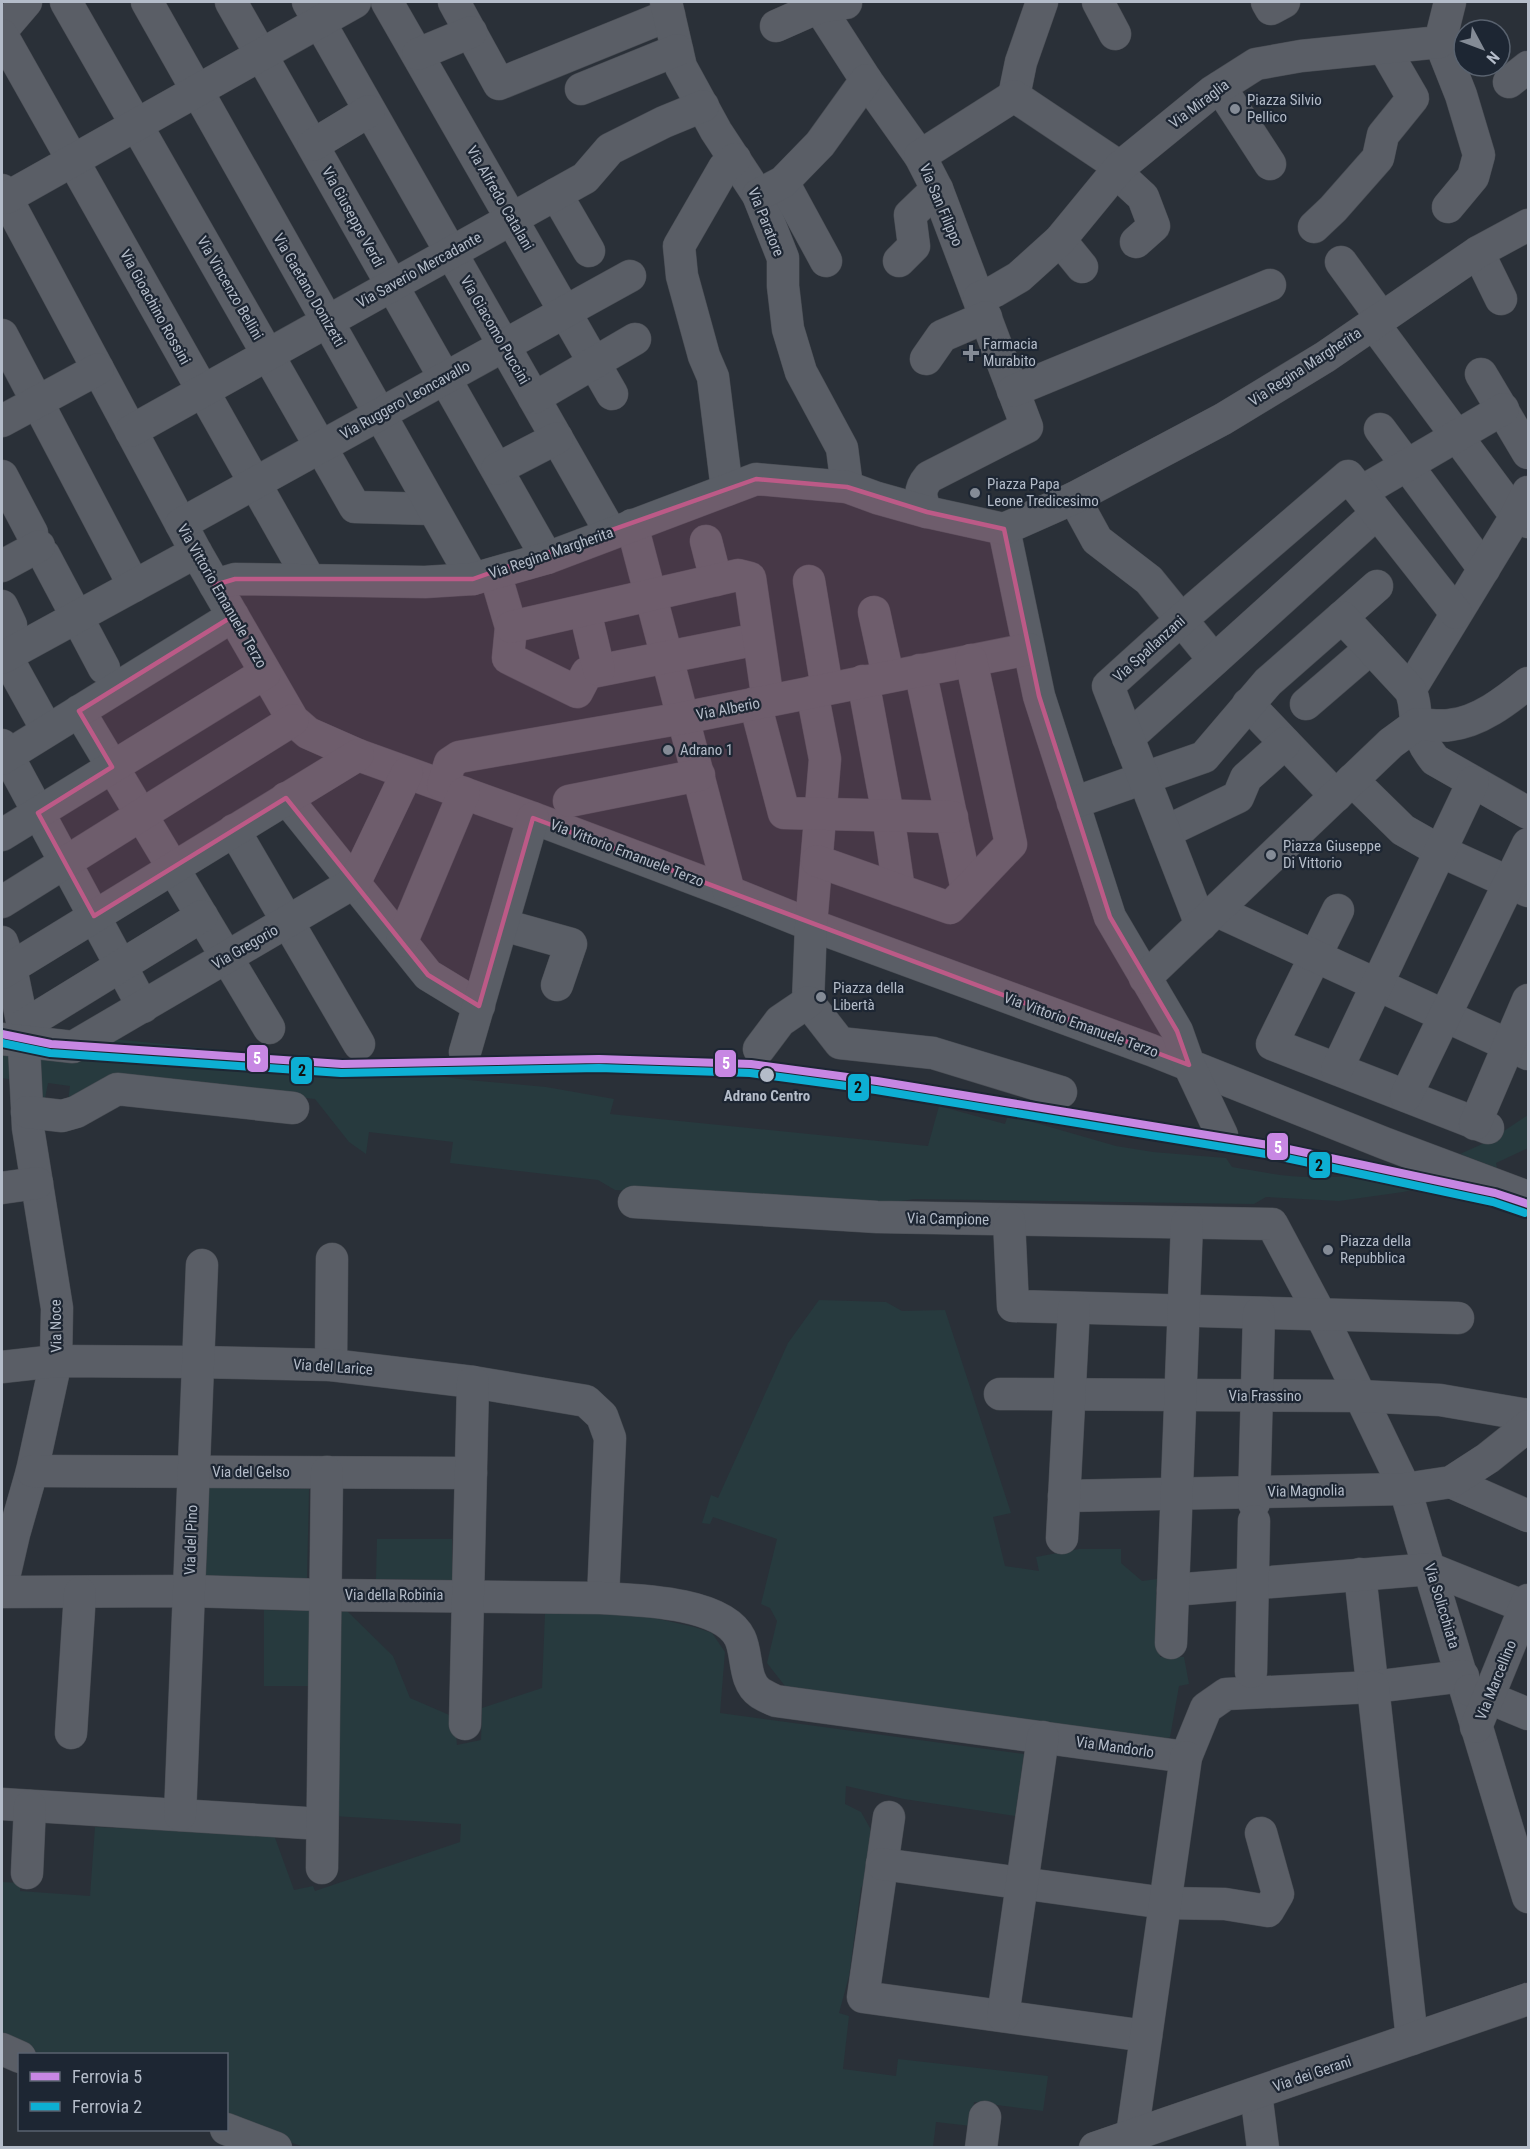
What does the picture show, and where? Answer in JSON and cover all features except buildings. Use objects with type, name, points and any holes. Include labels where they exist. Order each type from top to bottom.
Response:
[{"type":"street","points":[[2,30],[26,2]]},
{"type":"street","name":"Via Vincenzo Bellini","points":[[66,2],[355,507],[432,509]]},
{"type":"street","name":"Via Gaetano Donizetti","points":[[147,2],[432,509],[484,576],[511,627]]},
{"type":"street","name":"Via Giuseppe Verdi","points":[[231,2],[547,558]]},
{"type":"street","points":[[4,194],[74,161],[261,55],[313,11],[355,2]]},
{"type":"street","name":"Via Alfredo Catalani","points":[[387,2],[612,394]]},
{"type":"street","points":[[454,2],[499,84],[667,8]]},
{"type":"street","points":[[920,156],[1014,96],[1021,62],[1042,2]]},
{"type":"street","points":[[1098,2],[1115,34]]},
{"type":"street","points":[[1267,2],[1270,9],[1284,2]]},
{"type":"street","points":[[1448,207],[1473,177],[1479,155],[1461,95],[1440,42],[1450,2]]},
{"type":"street","points":[[776,26],[828,4]]},
{"type":"street","name":"Via San Filippo","points":[[828,4],[866,80],[920,156],[937,189],[1027,427],[929,477],[922,485],[920,498],[927,512]]},
{"type":"street","name":"Via Paratore","points":[[667,8],[681,67],[703,106],[735,159],[771,189],[783,258],[783,286],[788,329],[801,372],[842,448],[848,486]]},
{"type":"street","name":"Via Giacomo Puccini","points":[[313,11],[557,438],[622,529],[651,596],[729,892]]},
{"type":"street","points":[[418,54],[471,32]]},
{"type":"street","name":"Via Gioachino Rossini","points":[[2,35],[309,579]]},
{"type":"street","name":"Via Miraglia","points":[[926,359],[942,336],[982,308],[995,291],[1019,277],[1060,240],[1118,170],[1220,87],[1256,64],[1301,56],[1440,42]]},
{"type":"street","points":[[1314,227],[1378,158],[1383,135],[1413,98],[1384,48]]},
{"type":"street","points":[[581,89],[677,50]]},
{"type":"street","points":[[826,261],[771,189],[820,144],[866,80]]},
{"type":"street","points":[[1220,87],[1270,164]]},
{"type":"street","points":[[1014,96],[1118,170],[1143,197],[1154,226],[1136,242]]},
{"type":"street","name":"Via Saverio Mercadante","points":[[131,431],[585,178],[610,149],[664,122],[703,106]]},
{"type":"street","points":[[312,145],[369,111]]},
{"type":"street","points":[[727,490],[712,378],[682,276],[679,246],[724,168],[735,159]]},
{"type":"street","points":[[899,261],[914,246],[910,215],[937,189]]},
{"type":"street","name":"Via Vittorio Emanuele Terzo","points":[[4,194],[196,552],[293,720],[308,733],[407,773],[533,818],[811,925],[1189,1065],[1384,1143],[1528,1197]]},
{"type":"street","points":[[556,194],[588,251]]},
{"type":"street","name":"Via Regina Margherita","points":[[215,585],[235,579],[425,582],[484,576],[547,558],[756,479],[848,486],[1007,542],[1074,498],[1223,419],[1325,357],[1478,252],[1528,225]]},
{"type":"street","points":[[1060,240],[1082,267]]},
{"type":"street","points":[[1478,252],[1502,299]]},
{"type":"street","points":[[1341,262],[1456,437],[1524,510],[1434,649],[1403,683]]},
{"type":"street","name":"Via Ruggero Leoncavallo","points":[[181,524],[630,276]]},
{"type":"street","points":[[1013,391],[1270,285]]},
{"type":"street","points":[[2,334],[134,586]]},
{"type":"street","points":[[534,398],[635,339]]},
{"type":"street","points":[[2,421],[98,369]]},
{"type":"street","points":[[1482,374],[1528,453]]},
{"type":"street","points":[[1128,738],[1214,660],[1362,494],[1406,465],[1503,409]]},
{"type":"street","points":[[1380,429],[1484,569]]},
{"type":"street","points":[[496,469],[557,438]]},
{"type":"street","points":[[2,476],[104,668]]},
{"type":"street","points":[[1362,494],[1456,613]]},
{"type":"street","name":"Via Spallanzani","points":[[1209,918],[1185,880],[1108,686],[1182,619],[1362,494]]},
{"type":"street","points":[[1074,498],[1097,540],[1149,580],[1214,660]]},
{"type":"street","points":[[706,541],[717,580]]},
{"type":"street","points":[[1007,542],[1039,696],[1110,917],[1177,1031],[1189,1065],[1222,1135]]},
{"type":"street","points":[[2,566],[38,544]]},
{"type":"street","points":[[47,730],[4,657],[196,552]]},
{"type":"street","points":[[758,639],[587,673],[578,692],[508,658],[511,627],[738,574],[750,578],[758,639],[761,702],[784,813],[951,817]]},
{"type":"street","points":[[809,581],[825,759],[811,925],[808,1002],[840,1043],[933,1053],[1061,1092]]},
{"type":"street","points":[[1073,803],[1204,757],[1268,682],[1377,586]]},
{"type":"street","points":[[585,611],[599,670]]},
{"type":"street","points":[[874,612],[875,679],[888,815],[899,890]]},
{"type":"street","points":[[143,1007],[3,753],[79,711],[233,616]]},
{"type":"street","points":[[1342,617],[1414,698],[1417,724],[1425,748],[1435,760],[1528,813]]},
{"type":"street","points":[[1306,704],[1371,648]]},
{"type":"street","name":"Via Alberio","points":[[402,941],[454,789],[450,763],[459,757],[683,718],[1029,649]]},
{"type":"street","points":[[817,861],[950,908],[1011,844],[971,660]]},
{"type":"street","points":[[920,670],[967,890]]},
{"type":"street","points":[[2,836],[265,673]]},
{"type":"street","points":[[1145,978],[1209,918],[1335,784],[1417,724],[1449,726],[1472,720],[1528,685]]},
{"type":"street","points":[[1248,704],[1285,743],[1335,784],[1403,830],[1440,851],[1519,887]]},
{"type":"street","points":[[79,711],[269,1028]]},
{"type":"street","points":[[2,902],[293,720]]},
{"type":"street","points":[[1165,832],[1238,797],[1246,778],[1285,743]]},
{"type":"street","points":[[5,961],[94,916],[358,754]]},
{"type":"street","points":[[355,882],[407,773]]},
{"type":"street","points":[[569,801],[699,775]]},
{"type":"street","points":[[1337,1070],[1473,782]]},
{"type":"street","points":[[286,798],[428,975],[479,1006]]},
{"type":"street","points":[[465,1052],[533,818]]},
{"type":"street","points":[[234,830],[359,1044]]},
{"type":"street","points":[[1406,1096],[1445,1016],[1519,887],[1528,844]]},
{"type":"street","name":"Via Gregorio","points":[[17,1080],[355,882]]},
{"type":"street","points":[[1338,910],[1272,1044],[1482,1126],[1519,1050],[1528,1000]]},
{"type":"street","points":[[202,916],[121,966],[17,1080],[62,1116],[76,1112],[117,1089],[293,1108]]},
{"type":"street","points":[[1209,918],[1267,934],[1519,1050]]},
{"type":"street","points":[[503,925],[571,944],[557,986]]},
{"type":"street","name":"Via Noce","points":[[2,1586],[32,1471],[56,1361],[57,1308],[37,1183],[17,1080],[5,961]]},
{"type":"street","points":[[759,1049],[780,1021],[808,1002]]},
{"type":"street","points":[[2,1188],[37,1183]]},
{"type":"street","name":"Via Campione","points":[[634,1202],[877,1218],[1262,1224]]},
{"type":"street","points":[[1009,1220],[1013,1306],[1259,1313],[1318,1319],[1458,1318]]},
{"type":"street","points":[[1171,1643],[1187,1223]]},
{"type":"street","name":"Via Solicchiata","points":[[1262,1224],[1272,1224],[1405,1489],[1472,1687],[1476,1727],[1520,1815]]},
{"type":"street","points":[[331,1365],[332,1259]]},
{"type":"street","name":"Via del Pino","points":[[180,1815],[202,1265]]},
{"type":"street","points":[[1062,1538],[1074,1308]]},
{"type":"street","points":[[1251,1672],[1259,1313]]},
{"type":"street","name":"Via del Larice","points":[[2,1367],[56,1361],[331,1365],[473,1382],[586,1401],[602,1416],[610,1438],[603,1598]]},
{"type":"street","points":[[465,1724],[473,1382]]},
{"type":"street","name":"Via Frassino","points":[[1000,1394],[1360,1396],[1440,1400],[1528,1415]]},
{"type":"street","name":"Via Magnolia","points":[[1064,1496],[1176,1494],[1254,1506],[1405,1489],[1450,1482],[1488,1458],[1528,1426]]},
{"type":"street","name":"Via del Gelso","points":[[32,1471],[471,1473]]},
{"type":"street","points":[[322,1868],[327,1472]]},
{"type":"street","points":[[1450,1482],[1528,1516]]},
{"type":"street","points":[[1173,1590],[1431,1569],[1528,1605]]},
{"type":"street","points":[[1360,1575],[1412,2039]]},
{"type":"street","name":"Via della Robinia","points":[[2,1592],[189,1592],[643,1600],[704,1611],[725,1621],[740,1636],[745,1652],[747,1672]]},
{"type":"street","points":[[71,1734],[81,1593]]},
{"type":"street","name":"Via Marcellino","points":[[1472,1687],[1528,1605]]},
{"type":"street","name":"Via Mandorlo","points":[[747,1672],[757,1692],[776,1701],[1185,1757]]},
{"type":"street","points":[[1132,2135],[1185,1757],[1206,1708],[1226,1694],[1372,1681],[1472,1687],[1528,1713]]},
{"type":"street","points":[[1003,2016],[1043,1737]]},
{"type":"street","points":[[27,1873],[16,1805],[322,1824]]},
{"type":"street","points":[[1520,1815],[1515,1852],[1528,1897]]},
{"type":"street","points":[[889,1817],[863,1997],[1146,2036]]},
{"type":"street","points":[[882,1864],[1165,1903],[1225,1904],[1268,1911],[1278,1894],[1261,1833]]},
{"type":"street","name":"Via dei Gerani","points":[[1095,2148],[1528,1999]]},
{"type":"street","points":[[2,2049],[18,2056]]},
{"type":"street","points":[[1256,2093],[1263,2148]]},
{"type":"street","points":[[981,2148],[985,2117]]},
{"type":"street","points":[[228,2130],[276,2148]]},
{"type":"highlighted area","points":[[756,479],[847,487],[927,512],[1004,529],[1039,696],[1110,917],[1177,1031],[1189,1065],[533,818],[479,1006],[428,975],[286,798],[94,916],[38,813],[112,767],[79,711],[233,616],[215,585],[235,579],[473,579]]},
{"type":"green space","points":[[112,1039],[277,1055],[468,1080],[546,1087],[614,1099],[610,1114],[928,1146],[939,1106],[1005,1124],[1008,1115],[1116,1146],[1153,1152],[1226,1158],[1232,1167],[1271,1174],[1300,1177],[1344,1177],[1402,1173],[1401,1167],[1446,1183],[1339,1201],[1266,1197],[1254,1204],[914,1199],[873,1206],[615,1190],[598,1180],[450,1163],[453,1142],[369,1132],[366,1154],[349,1142],[315,1099],[243,1091],[68,1102],[70,1086],[48,1083],[44,1103],[34,1103],[34,1052]]},
{"type":"green space","points":[[2,1046],[17,1048],[14,1080],[2,1078]]},
{"type":"green space","points":[[1528,1115],[1528,1148],[1496,1163],[1497,1168],[1460,1154],[1489,1141]]},
{"type":"green space","points":[[819,1300],[886,1302],[902,1311],[945,1310],[1011,1513],[993,1517],[1005,1566],[1039,1571],[1036,1557],[1079,1549],[1121,1549],[1121,1563],[1142,1581],[1157,1579],[1156,1597],[1161,1619],[1160,1657],[1184,1657],[1189,1684],[1179,1686],[1170,1737],[1166,1739],[785,1686],[767,1663],[777,1621],[770,1608],[761,1604],[777,1539],[713,1517],[710,1524],[702,1523],[711,1495],[718,1498],[788,1343]]},
{"type":"green space","points":[[208,1487],[309,1489],[307,1579],[206,1577]]},
{"type":"green space","points":[[377,1539],[452,1539],[452,1580],[376,1579]]},
{"type":"green space","points":[[264,1610],[310,1611],[309,1686],[264,1686]]},
{"type":"green space","points":[[347,1611],[393,1656],[410,1698],[454,1717],[457,1745],[481,1740],[482,1708],[542,1688],[545,1613],[628,1612],[712,1633],[725,1652],[720,1713],[1024,1754],[1015,1816],[904,1799],[846,1786],[845,1804],[861,1812],[870,1828],[871,1871],[861,1888],[849,1976],[839,2013],[849,2016],[843,2069],[896,2076],[898,2059],[1048,2076],[1043,2111],[974,2102],[971,2126],[936,2122],[933,2147],[304,2147],[228,2121],[228,2053],[26,2053],[2,2040],[2,1882],[20,1883],[20,1891],[90,1896],[95,1827],[274,1835],[294,1890],[313,1886],[315,1891],[460,1842],[461,1824],[334,1816],[341,1612]]},
{"type":"rail line","name":"5","points":[[2,1034],[51,1044],[342,1064],[599,1059],[751,1064],[877,1081],[1274,1146],[1495,1193],[1528,1204]]},
{"type":"rail line","name":"2","points":[[2,1043],[50,1053],[341,1073],[599,1068],[750,1073],[876,1090],[1272,1155],[1493,1202],[1525,1213]]},
{"type":"place","name":"Piazza Silvio Pellico","points":[[1235,109]]},
{"type":"place","name":"Farmacia Murabito","points":[[971,353]]},
{"type":"place","name":"Piazza Papa Leone Tredicesimo","points":[[975,493]]},
{"type":"place","name":"Adrano 1","points":[[668,750]]},
{"type":"place","name":"Piazza Giuseppe Di Vittorio","points":[[1271,855]]},
{"type":"place","name":"Piazza della Libertà","points":[[821,997]]},
{"type":"place","name":"Adrano Centro","points":[[767,1075]]},
{"type":"place","name":"Piazza della Repubblica","points":[[1328,1250]]}]
